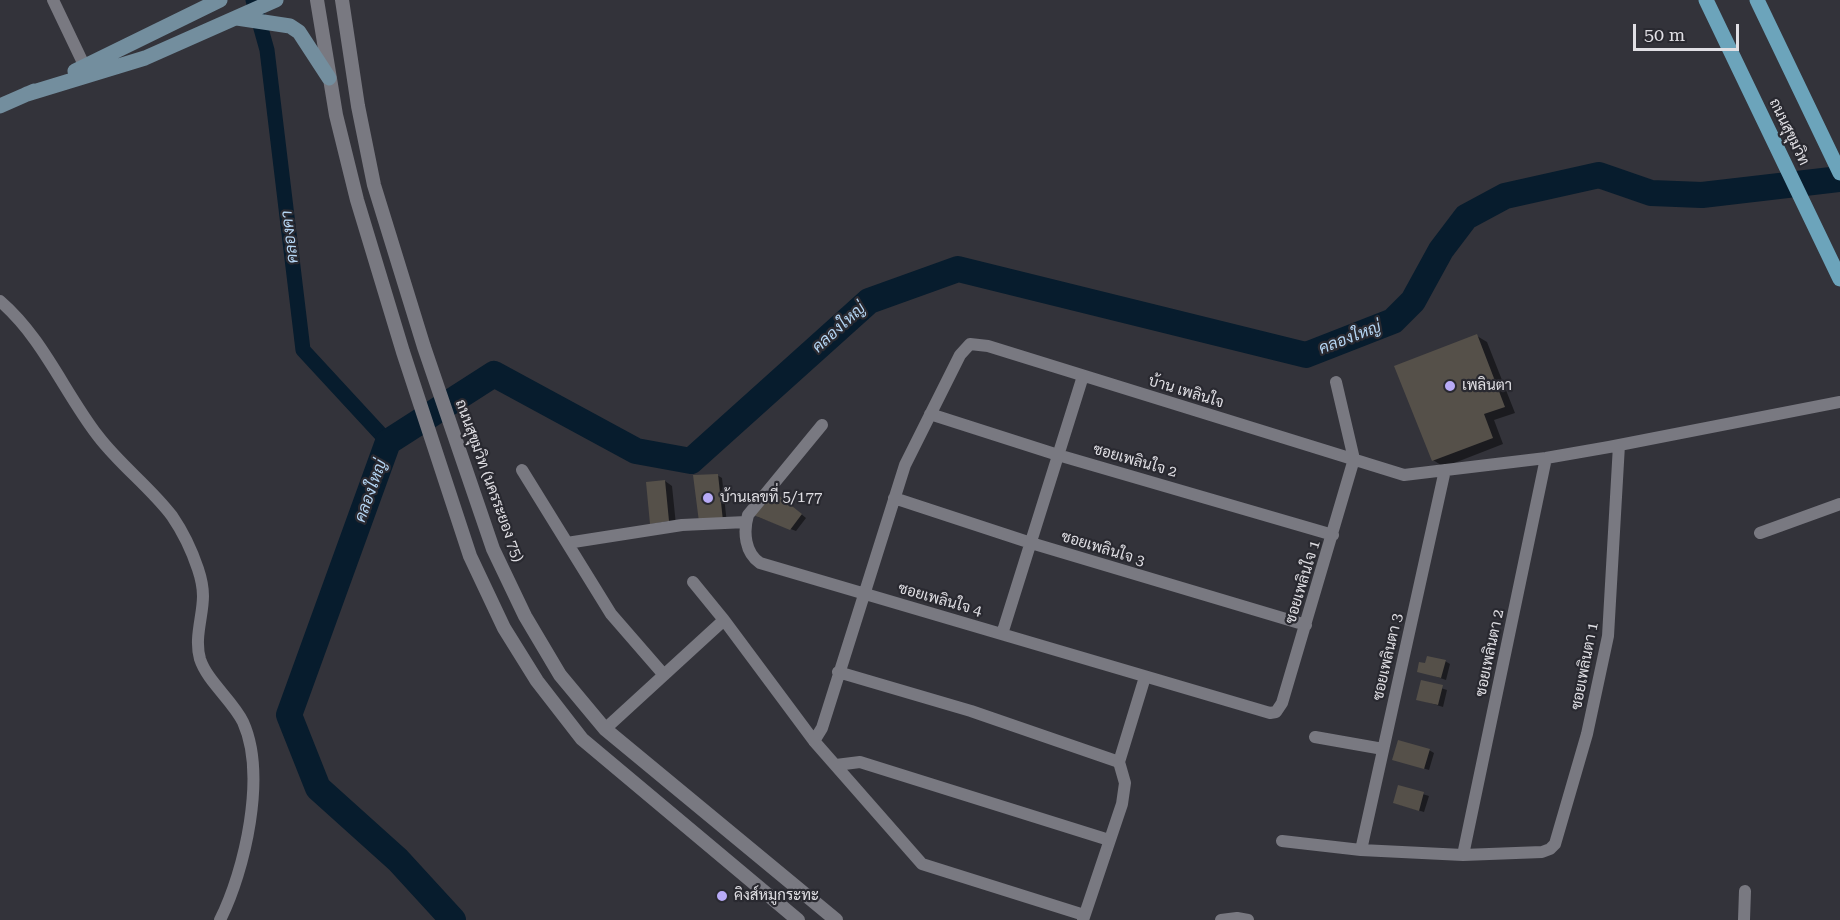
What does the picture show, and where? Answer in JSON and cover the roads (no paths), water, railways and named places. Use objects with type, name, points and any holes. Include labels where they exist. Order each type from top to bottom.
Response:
[{"type":"main road","points":[[0,106],[220,0]]},
{"type":"main road","points":[[27,94],[145,58],[276,0]]},
{"type":"main road","name":"ถนนสุขุมวิท","points":[[1706,0],[1840,279]]},
{"type":"main road","name":"ถนนสุขุมวิท","points":[[1757,0],[1840,173]]},
{"type":"main road","points":[[237,18],[290,26],[299,32],[330,78]]},
{"type":"street","points":[[53,0],[85,67]]},
{"type":"street","points":[[317,0],[336,115],[357,200],[403,352],[470,556],[504,628],[537,681],[582,739],[793,916],[804,893]]},
{"type":"street","name":"ถนนสุขุมวิท (นครระยอง 75)","points":[[342,0],[358,106],[374,185],[424,347],[493,549],[525,616],[560,675],[605,729],[836,920]]},
{"type":"street","points":[[0,301],[25,325],[99,436],[171,516],[188,543],[197,567],[203,596],[198,642],[200,659],[243,721],[252,750],[253,765],[253,795],[243,858],[237,882],[220,920]]},
{"type":"street","name":"บ้าน เพลินใจ","points":[[930,414],[960,355],[970,344],[988,346],[1393,473],[1413,474],[1445,470]]},
{"type":"street","points":[[1002,634],[1083,375]]},
{"type":"street","points":[[1335,382],[1354,459]]},
{"type":"street","points":[[1445,470],[1546,458],[1619,446],[1840,402]]},
{"type":"street","points":[[814,741],[822,728],[905,465],[930,414]]},
{"type":"street","name":"ซอยเพลินใจ 2","points":[[930,414],[1058,455],[1332,535]]},
{"type":"street","points":[[567,543],[682,525],[746,522],[752,508],[822,425]]},
{"type":"street","name":"ซอยเพลินตา 1","points":[[1463,855],[1542,852],[1550,849],[1557,839],[1584,745],[1608,636],[1619,446]]},
{"type":"street","name":"ซอยเพลินตา 2","points":[[1463,855],[1546,458]]},
{"type":"street","name":"ซอยเพลินใจ 1","points":[[1276,712],[1282,703],[1354,459]]},
{"type":"street","points":[[522,470],[611,614],[664,675]]},
{"type":"street","name":"ซอยเพลินตา 3","points":[[1361,850],[1445,470]]},
{"type":"street","name":"ซอยเพลินใจ 3","points":[[894,498],[1031,543],[1306,625]]},
{"type":"street","points":[[1760,533],[1840,504]]},
{"type":"street","name":"ซอยเพลินใจ 4","points":[[746,522],[749,553],[760,563],[1263,712],[1276,712]]},
{"type":"street","points":[[693,582],[814,741],[922,864],[1084,917],[1125,792],[1119,762],[1145,677]]},
{"type":"street","points":[[605,729],[724,620]]},
{"type":"street","points":[[838,672],[971,711],[1119,762]]},
{"type":"street","points":[[1315,737],[1383,749]]},
{"type":"street","points":[[836,765],[860,762],[1110,840]]},
{"type":"street","points":[[1282,841],[1361,850],[1463,855]]},
{"type":"street","points":[[1744,920],[1745,891]]},
{"type":"street","points":[[1221,920],[1237,918],[1248,920]]},
{"type":"waterway","name":"คลองคา","points":[[253,0],[267,50],[303,350],[388,442]]},
{"type":"waterway","name":"คลองใหญ่","points":[[453,920],[398,860],[318,788],[289,715],[388,442],[494,374],[636,451],[691,461],[869,301],[958,269],[1306,355],[1393,321],[1413,301],[1441,250],[1466,217],[1505,196],[1599,175],[1651,193],[1702,195],[1840,179]]},
{"type":"place","name":"เพลินตา","points":[[1450,386]]},
{"type":"place","name":"บ้านเลขที่ 5/177","points":[[708,498]]},
{"type":"place","name":"คิงส์หมูกระทะ","points":[[722,896]]}]
